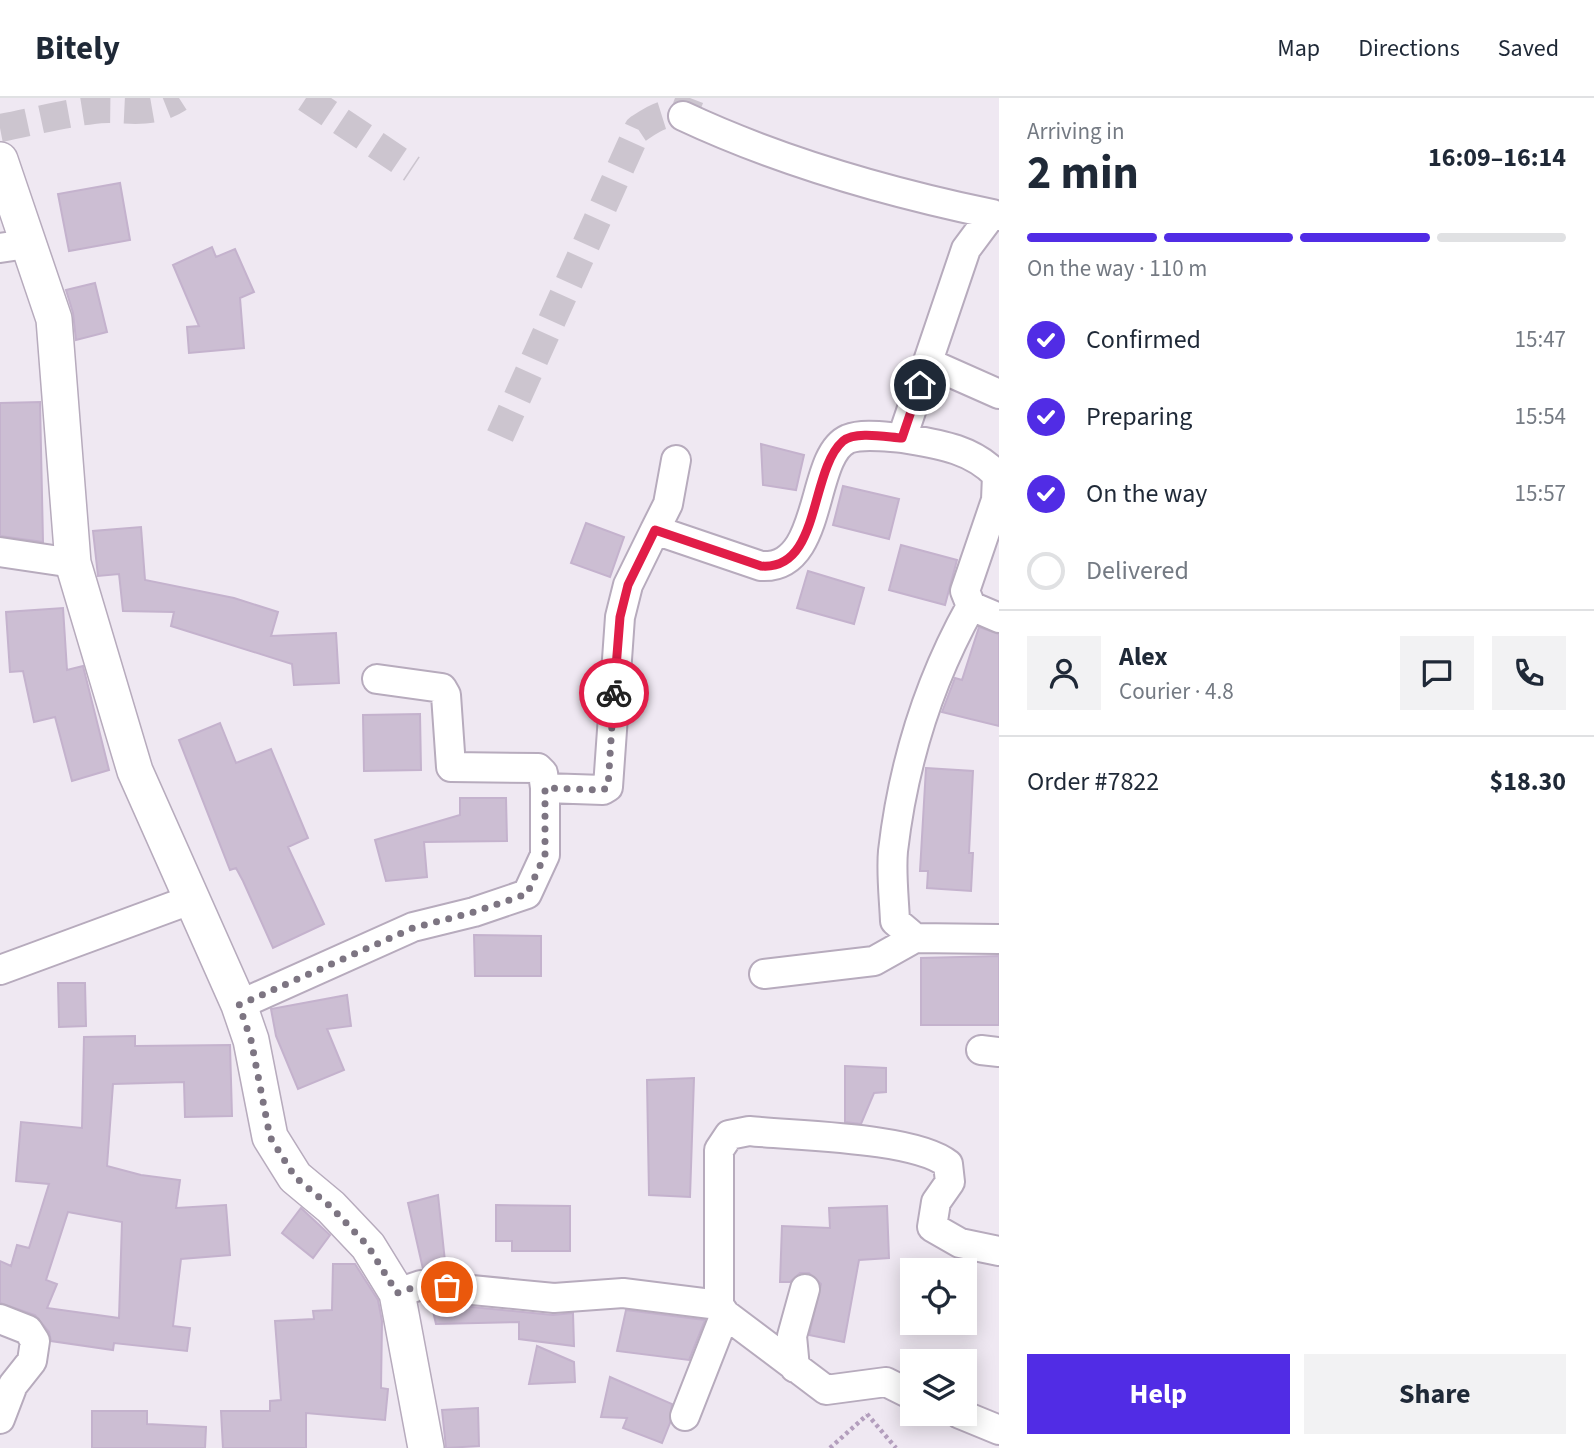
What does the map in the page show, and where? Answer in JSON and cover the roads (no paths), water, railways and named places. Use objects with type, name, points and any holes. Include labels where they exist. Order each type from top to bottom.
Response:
[{"type":"street","points":[[683,117],[725,136],[902,196],[995,215],[966,249],[902,438]]},
{"type":"street","points":[[0,160],[13,246],[54,319],[73,563],[135,771],[190,900],[239,1005],[251,1040],[270,1137],[295,1177],[331,1207],[368,1246],[397,1293],[426,1448]]},
{"type":"street","points":[[929,363],[999,394]]},
{"type":"street","points":[[655,530],[761,566],[775,567],[789,561],[810,523],[834,454],[844,440],[854,437],[902,438],[943,445],[982,460],[997,475],[996,500],[965,591],[971,606],[999,618]]},
{"type":"street","points":[[545,788],[603,790],[608,787],[620,617],[628,585],[668,504],[676,460]]},
{"type":"street","points":[[0,552],[73,563]]},
{"type":"street","points":[[915,938],[895,921],[893,853],[910,754],[946,650],[971,606]]},
{"type":"street","points":[[239,1005],[413,928],[474,912],[527,894],[545,855],[543,773],[538,768],[451,767],[446,695],[442,688],[377,679]]},
{"type":"street","points":[[0,970],[190,900]]},
{"type":"street","points":[[764,974],[874,961],[915,938],[999,939]]},
{"type":"street","points":[[685,1416],[722,1309],[719,1150],[729,1135],[762,1133],[910,1148],[937,1156],[948,1164],[950,1182],[936,1202],[932,1227],[960,1243],[999,1251]]},
{"type":"street","points":[[397,1293],[421,1285],[554,1298],[622,1293],[722,1309],[826,1390],[886,1382],[900,1389]]},
{"type":"street","points":[[795,1368],[792,1336],[806,1290]]},
{"type":"street","points":[[0,1319],[28,1330],[35,1341],[32,1361],[13,1385],[0,1419]]},
{"type":"street","points":[[977,1421],[999,1430]]},
{"type":"tunnel","points":[[0,128],[93,110],[147,110],[179,98]]},
{"type":"tunnel","points":[[306,98],[412,169]]},
{"type":"tunnel","points":[[500,436],[638,129],[665,115],[683,116],[690,98]]}]
